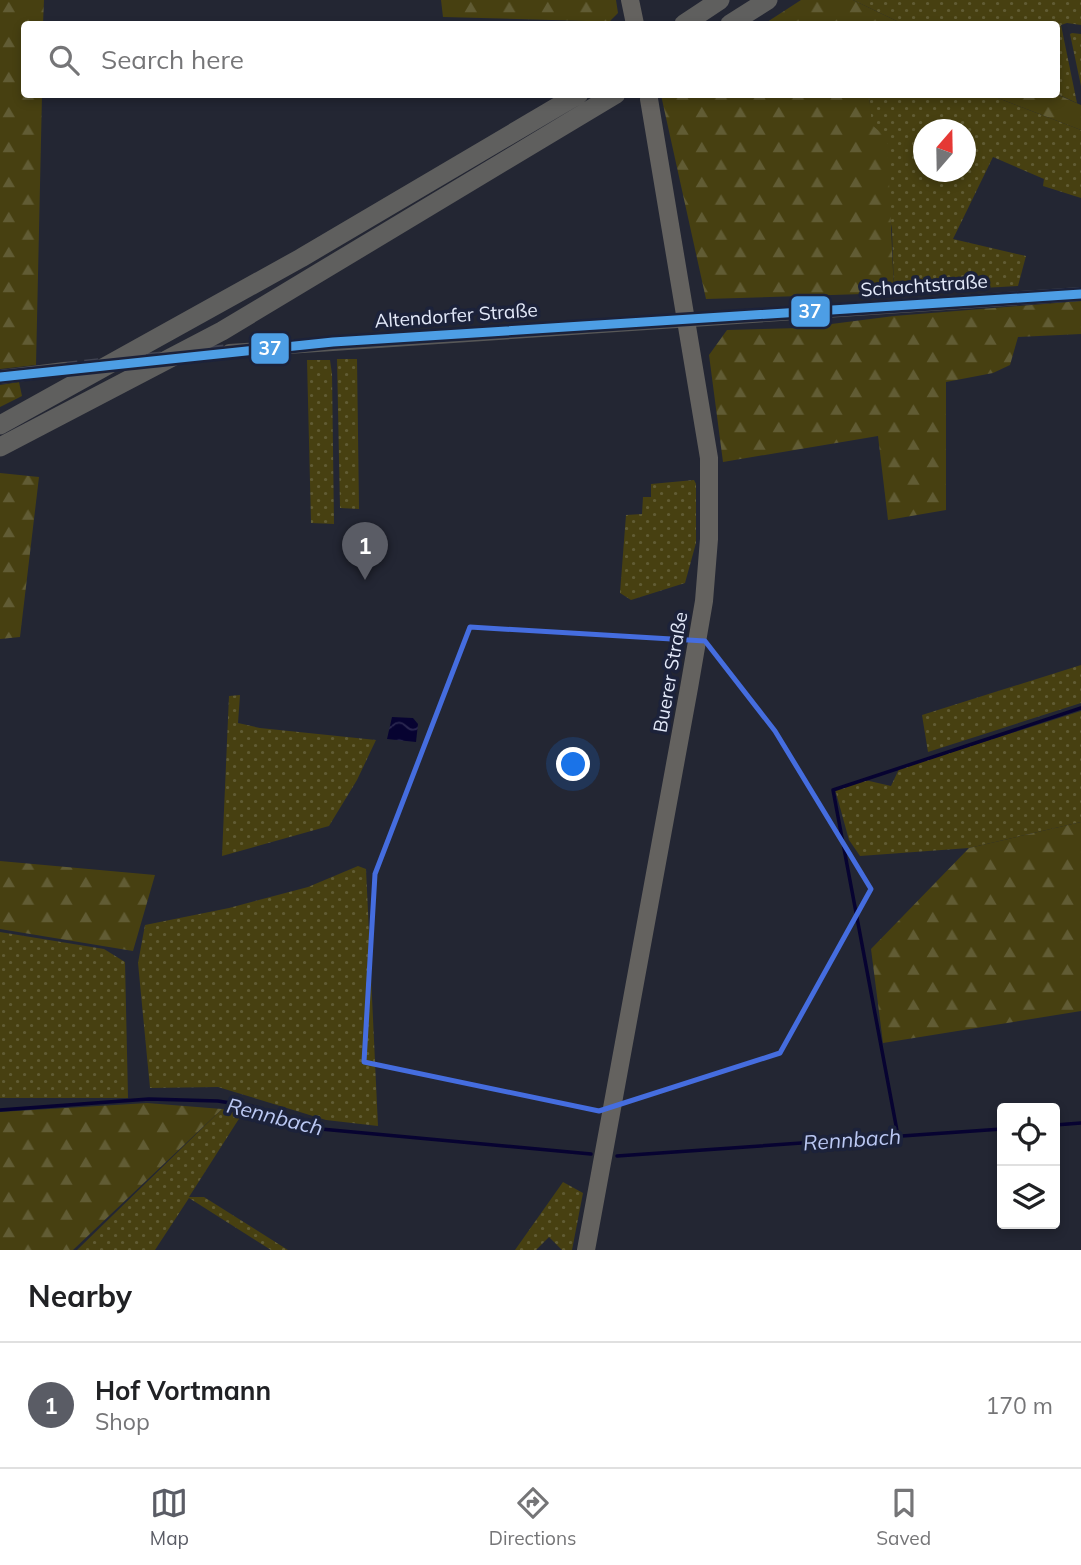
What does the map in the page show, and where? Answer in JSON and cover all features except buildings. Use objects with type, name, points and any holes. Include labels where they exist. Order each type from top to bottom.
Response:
[{"type":"highway","points":[[688,21],[720,0]]},
{"type":"highway","points":[[735,21],[768,0]]},
{"type":"highway","points":[[0,425],[301,258],[572,98]]},
{"type":"highway","points":[[0,447],[222,331],[609,98]]},
{"type":"main road","points":[[630,0],[634,21]]},
{"type":"main road","name":"Buerer Straße","points":[[586,1250],[704,601],[710,514],[709,458],[649,99]]},
{"type":"street","name":"Schachtstraße","points":[[685,320],[1081,294]]},
{"type":"street","name":"Altendorfer Straße","points":[[229,351],[685,320]]},
{"type":"street","points":[[0,377],[64,369]]},
{"type":"highlighted area","points":[[470,627],[705,641],[775,731],[871,889],[780,1053],[599,1111],[364,1062],[375,874]]},
{"type":"green space","points":[[0,0],[44,0],[43,21],[21,21],[21,98],[42,98],[36,365],[0,369]]},
{"type":"green space","points":[[441,0],[616,0],[618,13],[610,21],[443,17]]},
{"type":"green space","points":[[801,0],[853,0],[897,21],[769,21]]},
{"type":"green space","points":[[853,0],[1081,0],[1081,25],[1061,25],[1077,103],[1060,95],[1060,21],[897,21]]},
{"type":"green space","points":[[1070,34],[1081,34],[1081,86]]},
{"type":"green space","points":[[1060,96],[1081,105],[1081,130],[998,98],[1060,98]]},
{"type":"green space","points":[[662,98],[869,98],[872,125],[887,138],[894,293],[706,299]]},
{"type":"green space","points":[[869,98],[998,98],[1081,130],[1081,198],[1043,186],[1044,179],[993,157],[953,239],[1026,256],[1018,286],[894,293],[892,229],[871,125]]},
{"type":"green space","points":[[1081,301],[1081,334],[1018,337],[1010,365],[993,373],[946,382],[946,510],[888,520],[878,436],[723,462],[709,355],[727,330],[800,328],[894,316]]},
{"type":"green space","points":[[337,359],[357,359],[359,509],[340,508]]},
{"type":"green space","points":[[307,360],[330,360],[334,524],[311,523]]},
{"type":"green space","points":[[19,382],[22,396],[0,407],[0,385]]},
{"type":"green space","points":[[0,473],[39,477],[20,637],[0,639]]},
{"type":"green space","points":[[694,480],[696,543],[685,583],[631,600],[620,593],[626,515],[642,514],[643,497],[651,497],[651,484]]},
{"type":"green space","points":[[1081,665],[1081,703],[928,752],[922,715]]},
{"type":"green space","points":[[240,695],[238,723],[260,728],[376,740],[357,780],[329,826],[222,856],[229,696]]},
{"type":"green space","points":[[1081,711],[1081,822],[969,848],[860,856],[849,840],[835,789],[865,780],[891,786],[899,769]]},
{"type":"green space","points":[[1081,822],[1081,1011],[883,1043],[871,949],[969,848]]},
{"type":"green space","points":[[0,861],[155,875],[133,951],[0,929]]},
{"type":"green space","points":[[358,866],[366,869],[378,1126],[326,1120],[218,1087],[150,1088],[138,963],[145,925],[229,908],[308,887]]},
{"type":"green space","points":[[0,932],[104,949],[125,962],[128,1098],[0,1098]]},
{"type":"green space","points":[[147,1103],[222,1109],[73,1250],[0,1250],[0,1112]]},
{"type":"green space","points":[[222,1109],[242,1114],[189,1197],[204,1197],[288,1250],[271,1250],[189,1198],[155,1250],[77,1250]]},
{"type":"green space","points":[[563,1182],[583,1193],[572,1250],[562,1250],[549,1237],[536,1250],[515,1250]]},
{"type":"water","points":[[392,717],[413,718],[418,724],[416,742],[387,739]]},
{"type":"waterway","points":[[898,1136],[833,790],[1081,708]]},
{"type":"waterway","name":"Rennbach","points":[[0,1110],[149,1099],[218,1101],[256,1107],[271,1116],[310,1128],[591,1154]]},
{"type":"waterway","name":"Rennbach","points":[[1060,1125],[1081,1123]]},
{"type":"waterway","name":"Rennbach","points":[[617,1156],[997,1129]]},
{"type":"tunnel","points":[[64,369],[229,351]]},
{"type":"transit line","name":"37","points":[[0,377],[333,342],[1081,294]]},
{"type":"place","name":"Hof Vortmann","points":[[365,580]]}]
